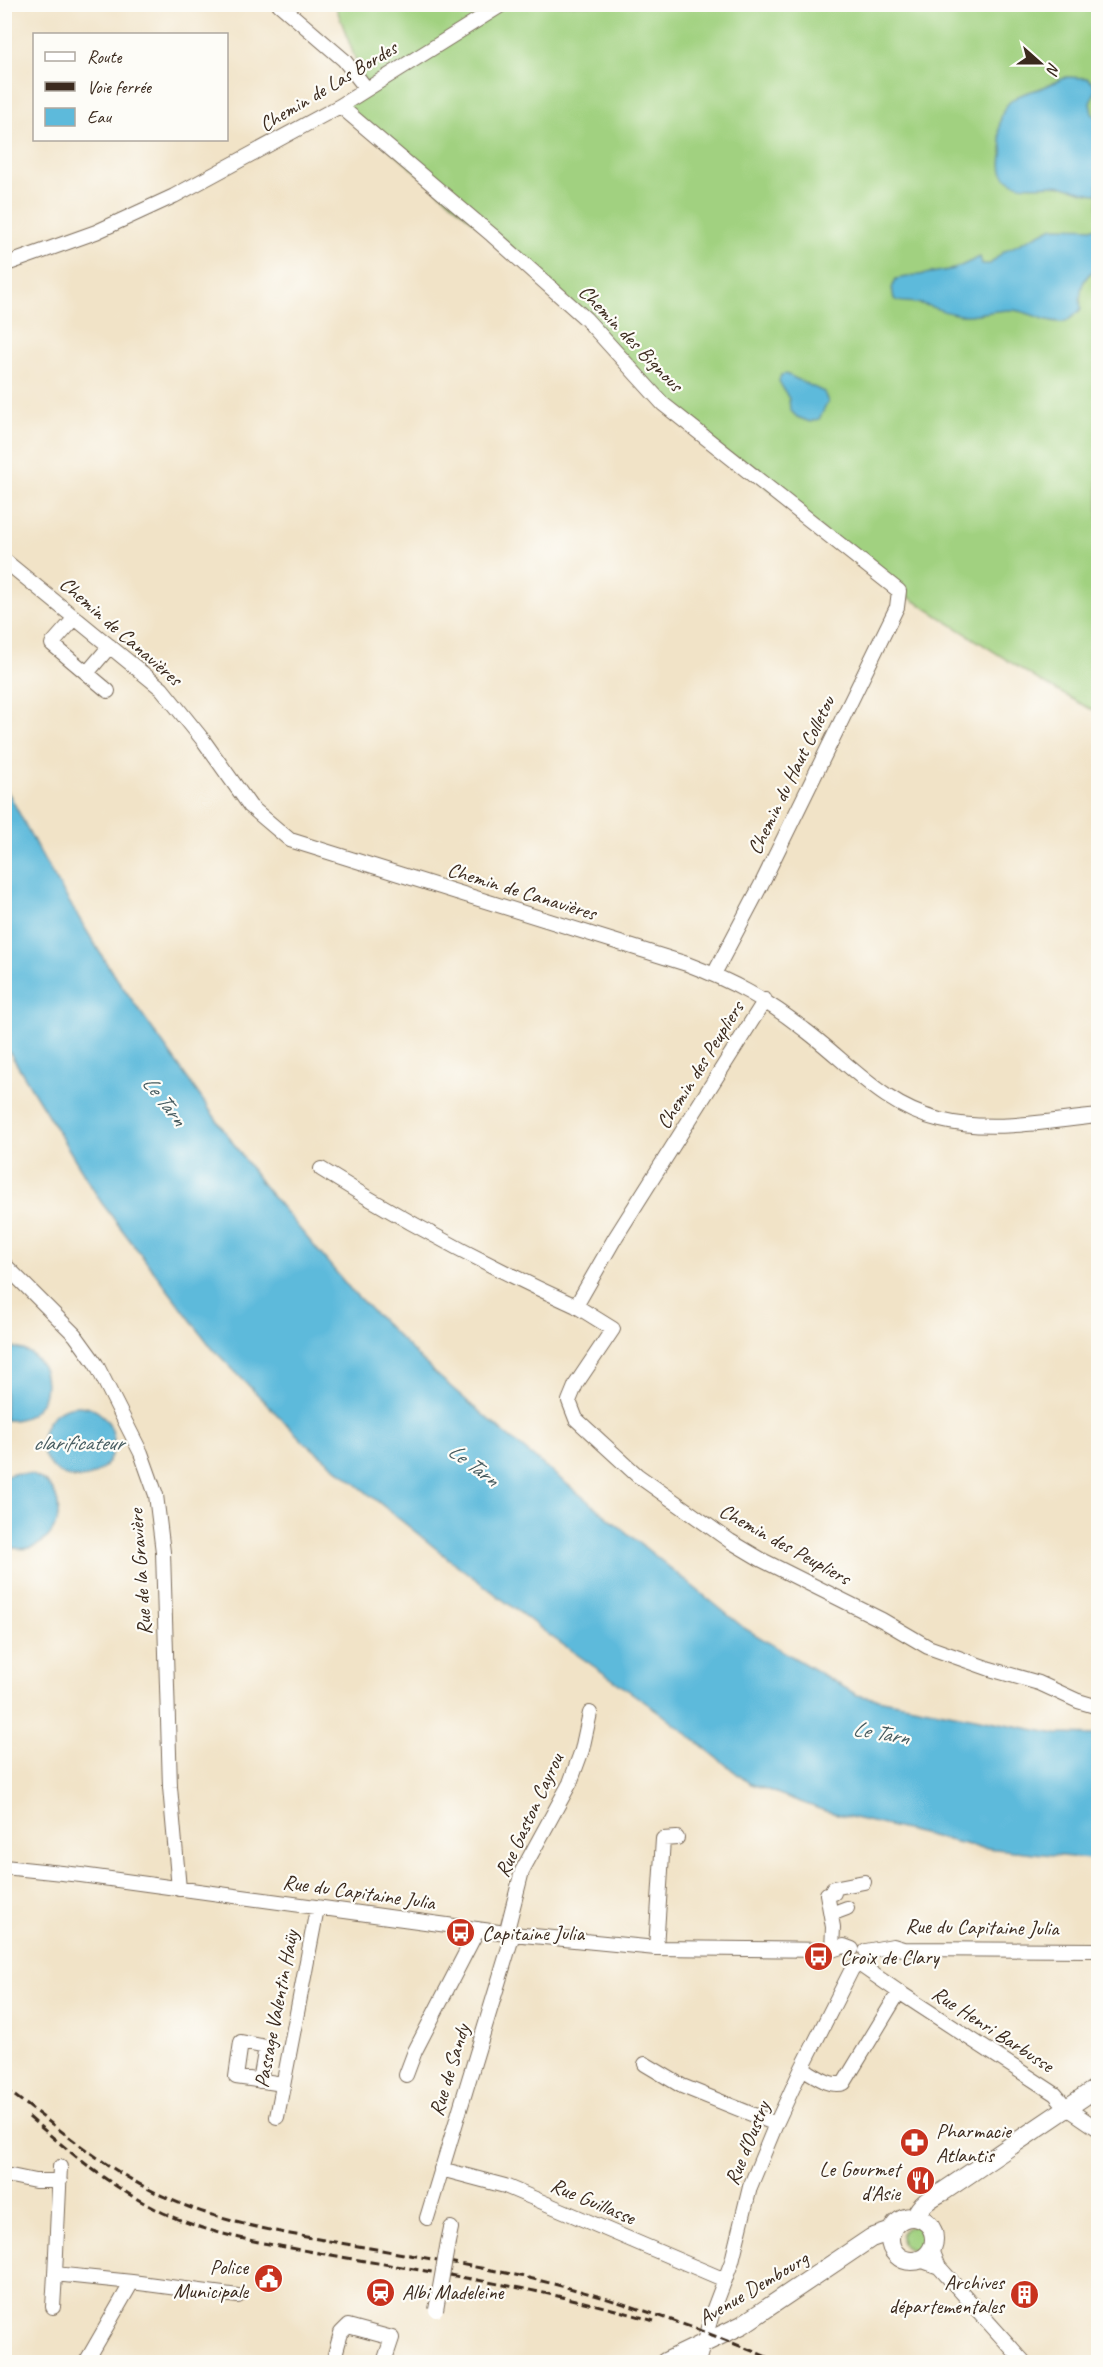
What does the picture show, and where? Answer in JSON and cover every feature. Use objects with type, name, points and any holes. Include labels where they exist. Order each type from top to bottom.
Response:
[{"type":"main road","points":[[922,2221],[944,2191],[1098,2087]]},
{"type":"main road","points":[[906,2217],[922,2221],[935,2239],[930,2259],[904,2259],[892,2240],[898,2222],[906,2217]]},
{"type":"main road","name":"Avenue Dembourg","points":[[665,2362],[742,2325],[871,2238],[892,2240]]},
{"type":"street","points":[[279,4],[344,60],[366,88]]},
{"type":"street","name":"Chemin de Las Bordes","points":[[4,265],[96,232],[174,196],[340,106],[503,4]]},
{"type":"street","name":"Chemin des Bignous","points":[[340,106],[492,235],[586,319],[663,404],[899,591]]},
{"type":"street","name":"Chemin de Canavières","points":[[4,561],[162,690],[203,740],[250,806],[290,840],[714,974],[765,1000],[807,1031],[884,1095],[923,1116],[960,1124],[983,1125],[1098,1116]]},
{"type":"street","name":"Chemin du Haut Colletou","points":[[714,974],[761,885],[897,607],[899,591]]},
{"type":"street","points":[[75,618],[52,644],[108,691]]},
{"type":"street","points":[[87,673],[110,646]]},
{"type":"street","name":"Chemin des Peupliers","points":[[576,1305],[615,1238],[765,1000]]},
{"type":"street","name":"Chemin des Peupliers","points":[[321,1168],[371,1201],[504,1273],[576,1305],[613,1329],[576,1384],[569,1401],[576,1419],[637,1475],[754,1555],[882,1620],[915,1641],[948,1655],[1039,1683],[1078,1701],[1098,1707]]},
{"type":"street","name":"Rue de la Gravière","points":[[4,1264],[75,1335],[96,1364],[141,1453],[156,1496],[163,1552],[170,1787],[179,1889]]},
{"type":"street","name":"Rue Gaston Cayrou","points":[[510,1934],[522,1871],[570,1783],[582,1750],[590,1713]]},
{"type":"street","points":[[656,1948],[663,1839],[677,1839]]},
{"type":"street","name":"Rue du Capitaine Julia","points":[[4,1867],[510,1934],[656,1948],[832,1950]]},
{"type":"street","points":[[832,1950],[833,1927],[827,1894],[834,1893],[833,1888],[864,1882]]},
{"type":"street","points":[[831,1914],[847,1908]]},
{"type":"street","name":"Passage Valentin Haüy","points":[[277,2116],[316,1909]]},
{"type":"street","points":[[406,2075],[415,2051],[478,1929]]},
{"type":"street","name":"Rue de Sandy","points":[[427,2218],[510,1934]]},
{"type":"street","name":"Rue du Capitaine Julia","points":[[858,1958],[893,1946],[903,1950],[1098,1950]]},
{"type":"street","name":"Rue Henri Barbusse","points":[[832,1950],[840,1956],[858,1958],[899,1992],[1055,2094],[1067,2108],[1098,2129]]},
{"type":"street","name":"Rue d'Oustry","points":[[698,2362],[725,2280],[750,2187],[802,2068],[858,1958]]},
{"type":"street","points":[[802,2068],[832,2084],[844,2083],[899,1992]]},
{"type":"street","points":[[645,2064],[682,2086],[776,2124]]},
{"type":"street","points":[[260,2081],[283,2084]]},
{"type":"street","name":"Rue Guillasse","points":[[441,2169],[505,2186],[725,2280]]},
{"type":"street","points":[[11,2176],[34,2181],[60,2174],[53,2307]]},
{"type":"street","points":[[436,2310],[451,2228]]},
{"type":"street","points":[[930,2259],[1024,2362]]},
{"type":"street","points":[[55,2274],[238,2296]]},
{"type":"street","points":[[86,2362],[132,2282]]},
{"type":"street","points":[[333,2362],[341,2333],[348,2326],[392,2338],[384,2362]]},
{"type":"green space","points":[[333,5],[1098,5],[1098,713],[1043,683],[899,591],[697,432],[586,319],[340,106],[366,88],[336,7]]},
{"type":"green space","points":[[913,2226],[922,2229],[925,2238],[922,2247],[913,2250],[904,2247],[901,2238],[904,2229]]},
{"type":"water","points":[[1067,77],[1087,78],[1094,84],[1095,92],[1090,103],[1092,113],[1098,120],[1098,194],[1056,185],[1030,186],[1014,183],[1002,170],[1000,125],[1002,114],[1008,104],[1018,96]]},
{"type":"water","points":[[1053,227],[1098,228],[1098,268],[1082,285],[1081,309],[1067,320],[1049,321],[1012,310],[961,315],[894,299],[892,288],[896,279],[954,269],[980,257],[982,264],[990,264],[1003,252]]},
{"type":"water","points":[[786,374],[824,392],[828,402],[819,419],[810,422],[797,417],[790,410],[789,399],[779,381],[781,375]]},
{"type":"water","name":"Le Tarn","points":[[5,790],[45,862],[108,966],[262,1184],[351,1290],[435,1373],[504,1433],[744,1628],[857,1695],[1057,1734],[1098,1735],[1098,1860],[977,1847],[825,1811],[749,1783],[662,1714],[552,1637],[449,1559],[303,1441],[212,1348],[101,1202],[5,1045]]},
{"type":"water","name":"clarificateur","points":[[5,1348],[23,1350],[36,1358],[43,1370],[46,1384],[43,1398],[36,1410],[23,1418],[5,1420]]},
{"type":"water","name":"clarificateur","points":[[85,1406],[104,1416],[112,1428],[114,1442],[112,1456],[104,1468],[92,1476],[71,1478],[52,1468],[44,1456],[42,1435],[52,1416],[64,1408]]},
{"type":"water","points":[[13,1473],[32,1475],[47,1484],[56,1496],[58,1510],[56,1524],[48,1537],[37,1545],[22,1549],[5,1545],[5,1477]]},
{"type":"railway","points":[[4,2088],[102,2161],[143,2186],[185,2206],[227,2220],[270,2230],[491,2270],[565,2287],[638,2308],[779,2362]]},
{"type":"railway","points":[[29,2117],[111,2183],[166,2214],[208,2230],[275,2245],[539,2292],[654,2321]]},
{"type":"place","name":"Capitaine Julia","points":[[461,1933]]},
{"type":"place","name":"Croix de Clary","points":[[819,1957]]},
{"type":"place","name":"Pharmacie Atlantis","points":[[915,2143]]},
{"type":"place","name":"Le Gourmet d'Asie","points":[[921,2181]]},
{"type":"place","name":"Police Municipale","points":[[269,2279]]},
{"type":"place","name":"Albi Madeleine","points":[[381,2292]]},
{"type":"place","name":"Archives départementales","points":[[1025,2294]]}]
